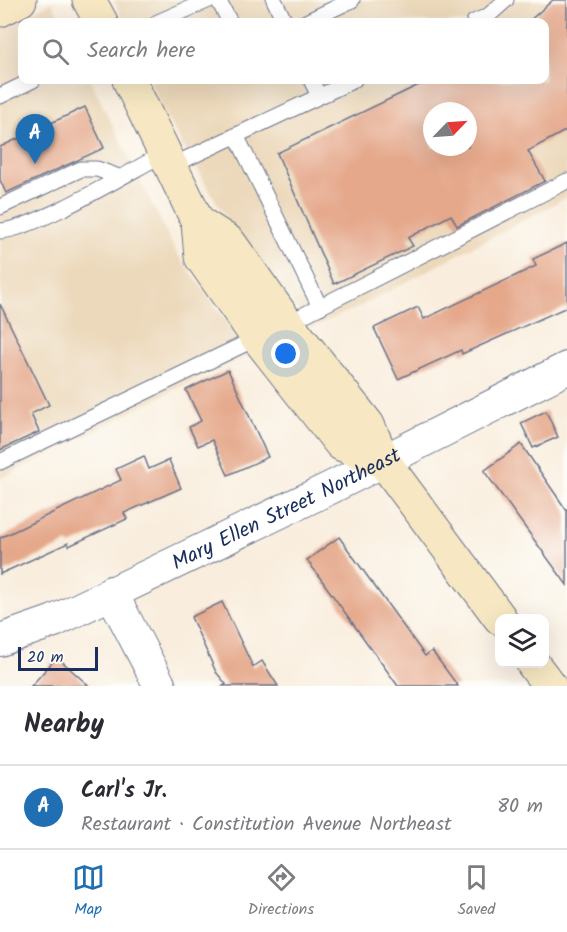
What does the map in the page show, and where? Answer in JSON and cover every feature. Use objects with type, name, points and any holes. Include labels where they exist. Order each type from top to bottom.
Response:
[{"type":"street","points":[[0,10],[20,0]]},
{"type":"street","points":[[89,0],[98,18]]},
{"type":"street","points":[[131,84],[198,222],[201,257],[257,337],[341,444],[384,462]]},
{"type":"street","points":[[198,222],[229,242],[287,323],[368,425],[384,462],[497,614]]},
{"type":"street","name":"Mary Ellen Street Northeast","points":[[0,640],[54,621],[384,462],[567,368]]},
{"type":"street","points":[[111,592],[160,686]]},
{"type":"street","points":[[537,668],[550,686]]},
{"type":"lane","points":[[167,18],[208,0]]},
{"type":"lane","points":[[218,0],[228,18]]},
{"type":"lane","points":[[274,0],[283,18]]},
{"type":"lane","points":[[314,18],[352,0]]},
{"type":"lane","points":[[483,18],[506,0]]},
{"type":"lane","points":[[0,96],[25,84]]},
{"type":"lane","points":[[313,84],[319,96]]},
{"type":"lane","points":[[0,231],[12,230],[56,211],[119,177],[236,135],[345,84]]},
{"type":"lane","points":[[236,135],[320,307]]},
{"type":"lane","points":[[0,207],[81,169],[97,169],[119,177]]},
{"type":"lane","points":[[0,462],[320,307],[567,181]]},
{"type":"shaded area","points":[[114,0],[567,0],[567,197],[359,307],[311,328],[229,223],[166,117],[151,84],[549,84],[549,18],[122,18]]},
{"type":"shaded area","points":[[52,2],[60,18],[20,18]]},
{"type":"shaded area","points":[[18,19],[18,84],[92,84],[176,252],[251,354],[207,373],[0,479],[0,28]]},
{"type":"building","points":[[553,0],[567,0],[567,130],[528,151],[545,181],[457,226],[451,215],[408,238],[413,246],[334,284],[277,153],[421,84],[549,84],[549,18],[533,18]]},
{"type":"building","points":[[85,107],[104,148],[6,193],[0,180],[0,147]]},
{"type":"building","points":[[567,243],[567,307],[462,354],[461,350],[398,379],[374,328],[418,307],[424,319],[536,266],[533,259]]},
{"type":"building","points":[[0,304],[49,405],[31,414],[39,432],[0,450]]},
{"type":"building","points":[[228,370],[268,457],[228,475],[212,440],[198,446],[189,427],[201,421],[186,390]]},
{"type":"building","points":[[546,411],[558,437],[533,448],[521,423]]},
{"type":"building","points":[[521,444],[567,511],[567,585],[484,471]]},
{"type":"building","points":[[144,456],[149,469],[169,460],[181,488],[124,513],[127,519],[0,574],[0,538],[121,480],[116,469]]},
{"type":"building","points":[[339,537],[425,656],[432,651],[458,686],[398,686],[307,560]]},
{"type":"building","points":[[222,602],[253,667],[262,661],[278,686],[223,686],[226,684],[216,672],[191,617]]},
{"type":"building","points":[[57,657],[89,686],[31,686]]},
{"type":"place","name":"Carl's Jr.","points":[[35,164]]}]
